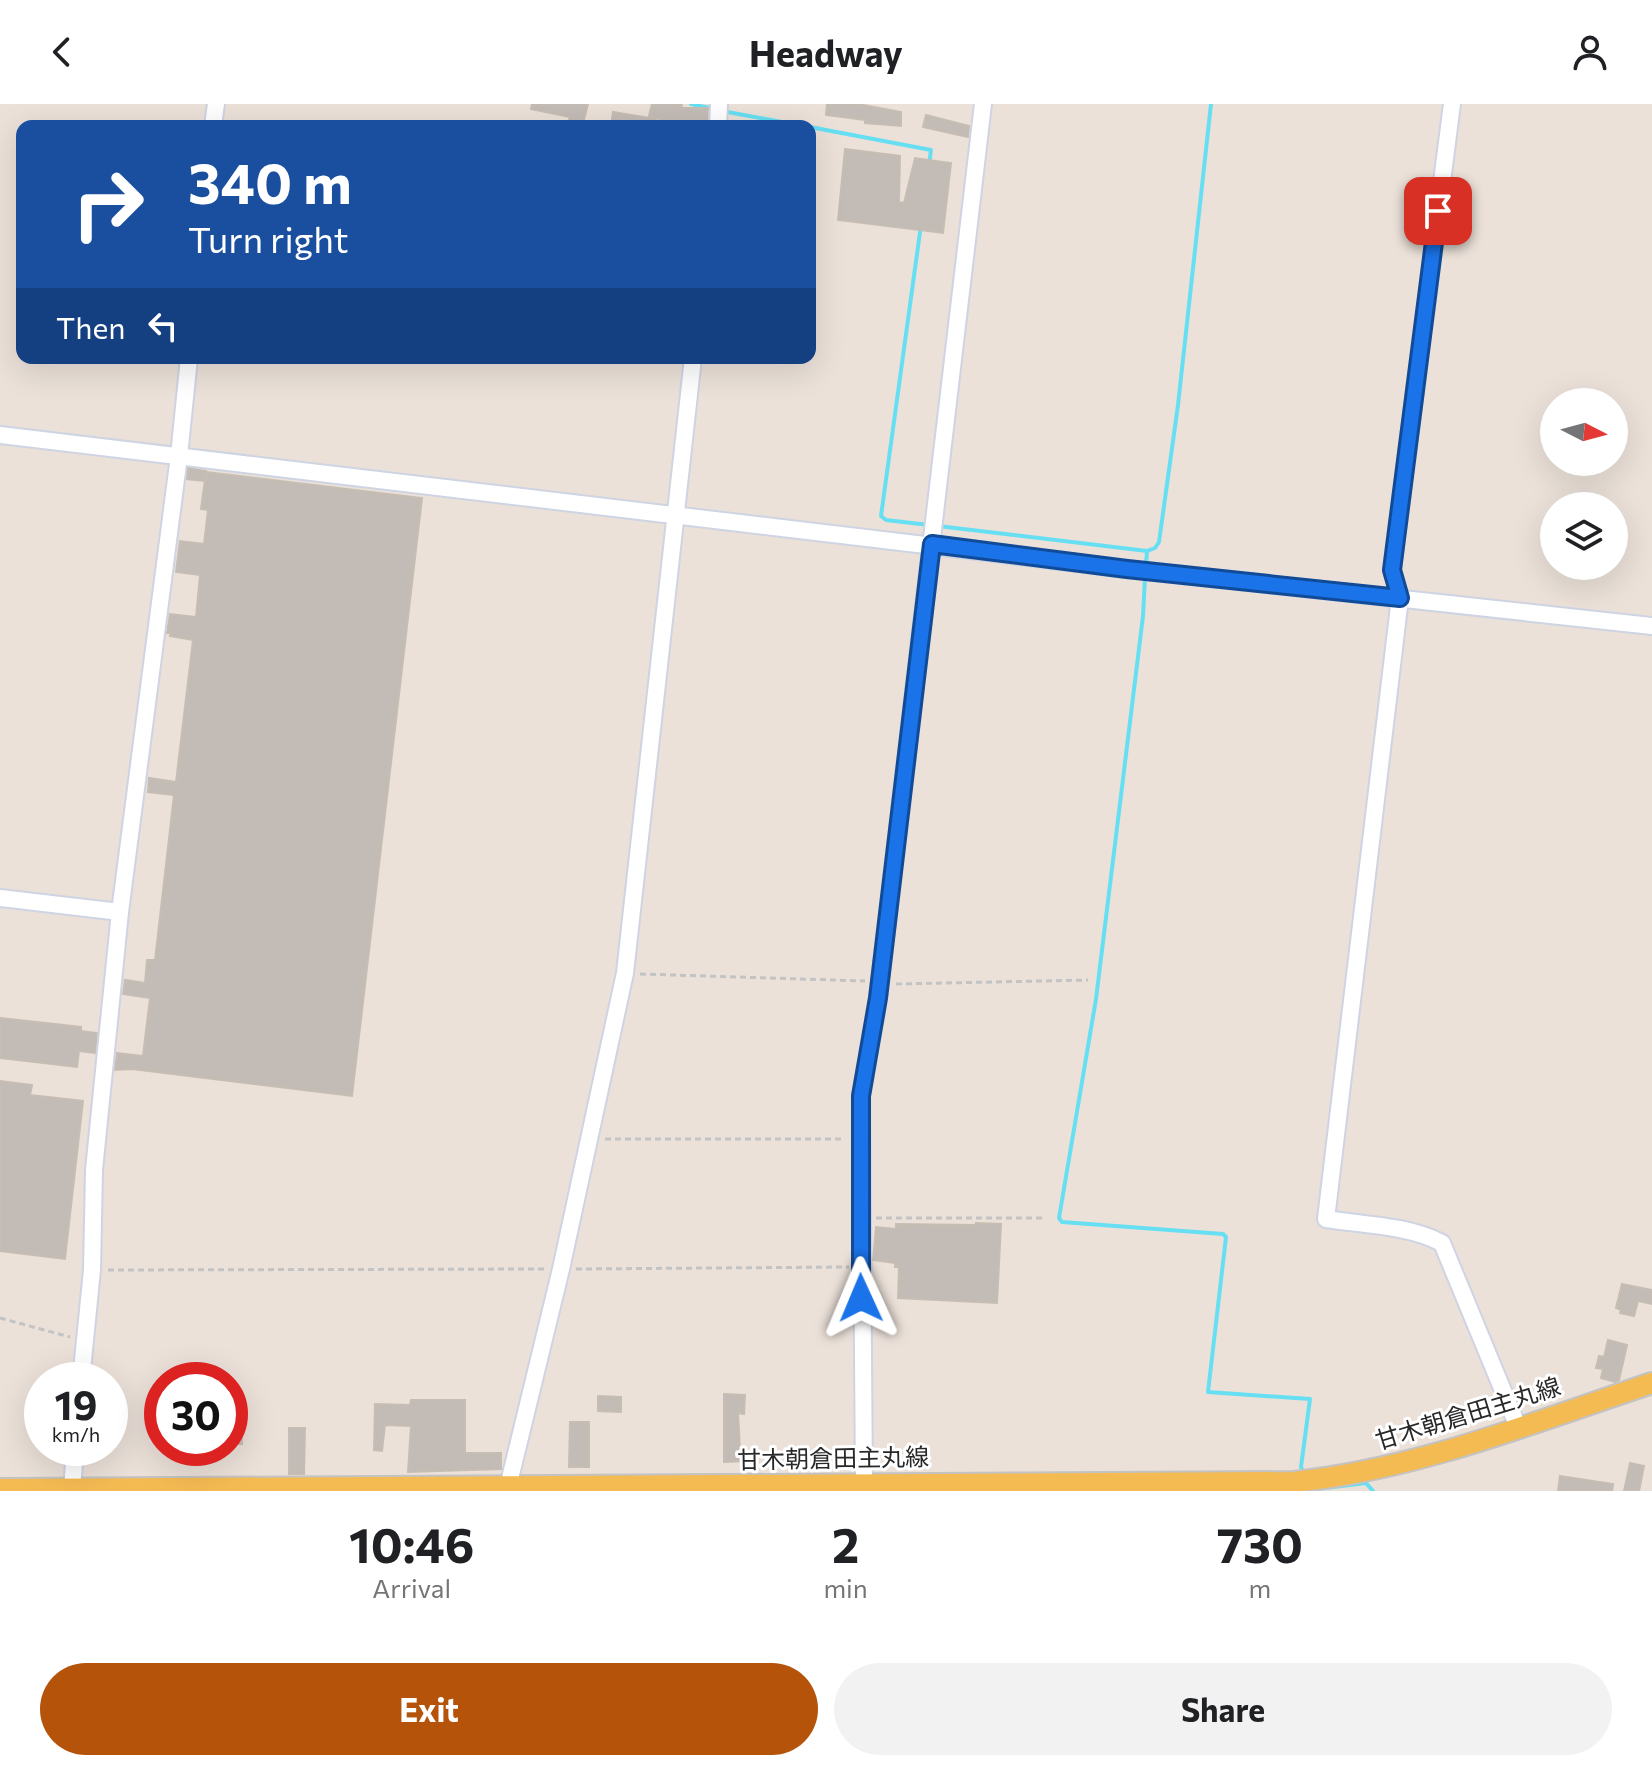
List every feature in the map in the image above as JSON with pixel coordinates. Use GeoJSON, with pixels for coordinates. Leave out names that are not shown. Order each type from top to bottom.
{"type":"FeatureCollection","features":[{"type":"Feature","properties":{"kind":"main road","name":"甘木朝倉田主丸線"},"geometry":{"type":"LineString","coordinates":[[0,1489],[1301,1484],[1383,1468],[1652,1383]]}},
{"type":"Feature","properties":{"kind":"street"},"geometry":{"type":"LineString","coordinates":[[864,1484],[861,1096],[880,982],[983,104]]}},
{"type":"Feature","properties":{"kind":"street"},"geometry":{"type":"LineString","coordinates":[[1452,104],[1392,570],[1400,598],[1326,1219],[1411,1231],[1442,1243],[1512,1429]]}},
{"type":"Feature","properties":{"kind":"street"},"geometry":{"type":"LineString","coordinates":[[83,1362],[92,1270],[94,1170],[120,912],[188,364]]}},
{"type":"Feature","properties":{"kind":"street"},"geometry":{"type":"LineString","coordinates":[[507,1488],[561,1269],[625,973],[692,364]]}},
{"type":"Feature","properties":{"kind":"street"},"geometry":{"type":"LineString","coordinates":[[0,435],[1127,569],[1652,626]]}},
{"type":"Feature","properties":{"kind":"street"},"geometry":{"type":"LineString","coordinates":[[0,898],[120,912]]}},
{"type":"Feature","properties":{"kind":"street"},"geometry":{"type":"LineString","coordinates":[[72,1489],[74,1466]]}},
{"type":"Feature","properties":{"kind":"path"},"geometry":{"type":"LineString","coordinates":[[625,973],[932,984],[1088,980]]}},
{"type":"Feature","properties":{"kind":"path"},"geometry":{"type":"LineString","coordinates":[[589,1139],[861,1139]]}},
{"type":"Feature","properties":{"kind":"path"},"geometry":{"type":"LineString","coordinates":[[861,1218],[1043,1218]]}},
{"type":"Feature","properties":{"kind":"path"},"geometry":{"type":"LineString","coordinates":[[92,1270],[861,1267]]}},
{"type":"Feature","properties":{"kind":"path"},"geometry":{"type":"LineString","coordinates":[[0,1318],[85,1341]]}},
{"type":"Feature","properties":{"kind":"building"},"geometry":{"type":"Polygon","coordinates":[[[532,104],[588,104],[584,120],[569,120],[570,117],[531,109],[532,104]]]}},
{"type":"Feature","properties":{"kind":"building"},"geometry":{"type":"Polygon","coordinates":[[[652,104],[708,108],[707,120],[663,120],[649,116],[652,104]]]}},
{"type":"Feature","properties":{"kind":"building"},"geometry":{"type":"Polygon","coordinates":[[[827,104],[858,104],[901,112],[901,126],[826,115],[827,104]]]}},
{"type":"Feature","properties":{"kind":"building"},"geometry":{"type":"Polygon","coordinates":[[[613,112],[656,119],[656,120],[612,120],[613,112]]]}},
{"type":"Feature","properties":{"kind":"building"},"geometry":{"type":"Polygon","coordinates":[[[926,115],[969,126],[968,137],[923,127],[926,115]]]}},
{"type":"Feature","properties":{"kind":"building"},"geometry":{"type":"Polygon","coordinates":[[[845,149],[900,156],[899,202],[904,203],[915,158],[951,163],[943,233],[838,220],[845,149]]]}},
{"type":"Feature","properties":{"kind":"building"},"geometry":{"type":"Polygon","coordinates":[[[188,468],[206,471],[204,481],[187,479],[188,468]]]}},
{"type":"Feature","properties":{"kind":"building"},"geometry":{"type":"Polygon","coordinates":[[[206,472],[422,498],[352,1096],[132,1069],[115,1070],[117,1053],[143,1056],[150,998],[123,994],[125,980],[145,983],[147,960],[155,960],[174,795],[148,792],[149,778],[176,782],[193,640],[167,633],[170,614],[196,617],[200,575],[176,572],[180,541],[204,544],[208,510],[201,509],[206,472]]]}},
{"type":"Feature","properties":{"kind":"building"},"geometry":{"type":"Polygon","coordinates":[[[0,1018],[81,1027],[81,1031],[97,1033],[95,1053],[79,1051],[77,1067],[0,1058],[0,1018]]]}},
{"type":"Feature","properties":{"kind":"building"},"geometry":{"type":"Polygon","coordinates":[[[0,1081],[32,1085],[30,1095],[83,1101],[65,1259],[0,1251],[0,1081]]]}},
{"type":"Feature","properties":{"kind":"building"},"geometry":{"type":"Polygon","coordinates":[[[896,1224],[1001,1224],[997,1303],[898,1298],[899,1267],[895,1267],[895,1263],[873,1260],[876,1227],[896,1229],[896,1224]]]}},
{"type":"Feature","properties":{"kind":"building"},"geometry":{"type":"Polygon","coordinates":[[[1622,1284],[1652,1290],[1652,1304],[1638,1301],[1634,1316],[1620,1313],[1621,1310],[1616,1308],[1622,1284]]]}},
{"type":"Feature","properties":{"kind":"building"},"geometry":{"type":"Polygon","coordinates":[[[1608,1340],[1627,1345],[1619,1380],[1615,1382],[1601,1378],[1603,1369],[1596,1368],[1599,1356],[1604,1357],[1608,1340]]]}},
{"type":"Feature","properties":{"kind":"building"},"geometry":{"type":"Polygon","coordinates":[[[724,1394],[745,1395],[744,1414],[738,1413],[740,1450],[746,1449],[747,1461],[724,1462],[724,1394]]]}},
{"type":"Feature","properties":{"kind":"building"},"geometry":{"type":"Polygon","coordinates":[[[598,1396],[621,1397],[621,1412],[598,1411],[598,1396]]]}},
{"type":"Feature","properties":{"kind":"building"},"geometry":{"type":"Polygon","coordinates":[[[411,1400],[465,1400],[465,1453],[501,1453],[501,1469],[408,1472],[411,1426],[385,1425],[382,1451],[374,1450],[375,1404],[410,1405],[411,1400]]]}},
{"type":"Feature","properties":{"kind":"building"},"geometry":{"type":"Polygon","coordinates":[[[570,1422],[589,1422],[589,1467],[569,1467],[570,1422]]]}},
{"type":"Feature","properties":{"kind":"building"},"geometry":{"type":"Polygon","coordinates":[[[289,1428],[305,1428],[304,1474],[289,1474],[289,1428]]]}},
{"type":"Feature","properties":{"kind":"building"},"geometry":{"type":"Polygon","coordinates":[[[1630,1463],[1644,1466],[1639,1491],[1624,1491],[1630,1463]]]}},
{"type":"Feature","properties":{"kind":"building"},"geometry":{"type":"Polygon","coordinates":[[[1560,1476],[1613,1484],[1612,1491],[1558,1491],[1560,1476]]]}},
{"type":"Feature","properties":{"kind":"waterway"},"geometry":{"type":"LineString","coordinates":[[691,104],[714,109]]}},
{"type":"Feature","properties":{"kind":"waterway"},"geometry":{"type":"LineString","coordinates":[[938,526],[1147,551],[1159,542],[1178,405],[1211,104]]}},
{"type":"Feature","properties":{"kind":"waterway"},"geometry":{"type":"LineString","coordinates":[[722,111],[771,120]]}},
{"type":"Feature","properties":{"kind":"waterway"},"geometry":{"type":"LineString","coordinates":[[816,128],[931,150],[929,165]]}},
{"type":"Feature","properties":{"kind":"waterway"},"geometry":{"type":"LineString","coordinates":[[921,225],[881,516],[886,520],[929,525]]}},
{"type":"Feature","properties":{"kind":"waterway"},"geometry":{"type":"LineString","coordinates":[[1146,565],[1147,551]]}},
{"type":"Feature","properties":{"kind":"waterway"},"geometry":{"type":"LineString","coordinates":[[1145,577],[1143,616],[1096,999],[1059,1218],[1062,1222],[1223,1234],[1226,1237],[1208,1392],[1310,1399],[1301,1467],[1304,1474]]}},
{"type":"Feature","properties":{"kind":"waterway"},"geometry":{"type":"LineString","coordinates":[[1308,1486],[1309,1490],[1366,1483],[1373,1491]]}},
{"type":"Feature","properties":{"kind":"route"},"geometry":{"type":"LineString","coordinates":[[861,1298],[861,1096],[878,998],[932,544],[1127,569],[1400,598],[1392,570],[1438,211]]}}]}
